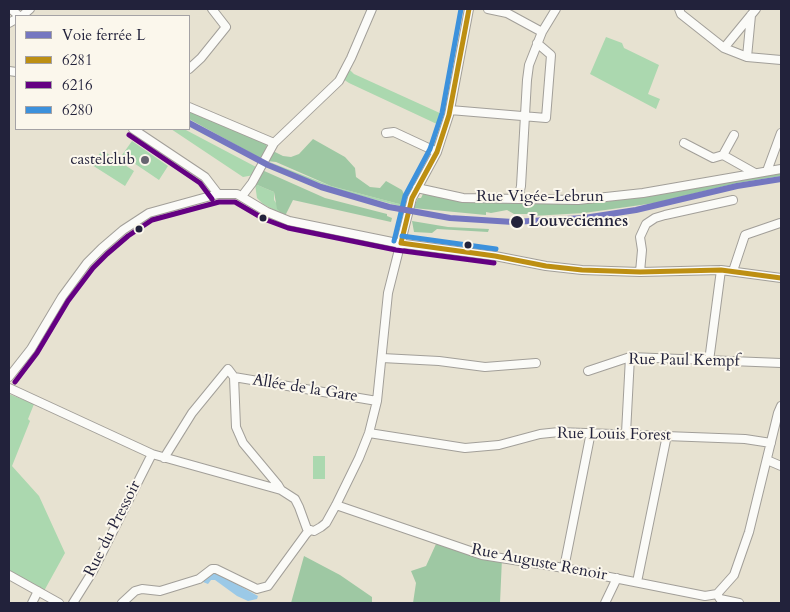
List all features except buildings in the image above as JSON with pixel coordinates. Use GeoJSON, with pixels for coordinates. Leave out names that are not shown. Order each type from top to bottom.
{"type":"FeatureCollection","features":[{"type":"Feature","properties":{"kind":"street"},"geometry":{"type":"LineString","coordinates":[[190,68],[201,58],[226,27],[212,9]]}},
{"type":"Feature","properties":{"kind":"street"},"geometry":{"type":"LineString","coordinates":[[242,196],[252,183],[274,143],[339,81],[372,9]]}},
{"type":"Feature","properties":{"kind":"street"},"geometry":{"type":"LineString","coordinates":[[9,388],[152,454],[281,490],[295,499],[305,526],[310,530],[318,530],[326,523],[336,505],[369,433],[377,401],[385,307],[412,198],[437,152],[450,110],[469,9]]}},
{"type":"Feature","properties":{"kind":"street"},"geometry":{"type":"LineString","coordinates":[[488,9],[507,13],[542,32]]}},
{"type":"Feature","properties":{"kind":"street"},"geometry":{"type":"LineString","coordinates":[[518,199],[521,186],[529,65],[542,32],[556,9]]}},
{"type":"Feature","properties":{"kind":"street"},"geometry":{"type":"LineString","coordinates":[[679,9],[681,14],[724,48],[747,57],[781,60]]}},
{"type":"Feature","properties":{"kind":"street"},"geometry":{"type":"LineString","coordinates":[[724,48],[753,12]]}},
{"type":"Feature","properties":{"kind":"street"},"geometry":{"type":"LineString","coordinates":[[747,57],[753,12]]}},
{"type":"Feature","properties":{"kind":"street"},"geometry":{"type":"LineString","coordinates":[[450,110],[546,118],[551,56],[538,43]]}},
{"type":"Feature","properties":{"kind":"street"},"geometry":{"type":"LineString","coordinates":[[190,107],[274,143]]}},
{"type":"Feature","properties":{"kind":"street"},"geometry":{"type":"LineString","coordinates":[[134,130],[205,177],[218,194]]}},
{"type":"Feature","properties":{"kind":"street"},"geometry":{"type":"LineString","coordinates":[[386,133],[394,132],[437,152]]}},
{"type":"Feature","properties":{"kind":"street"},"geometry":{"type":"LineString","coordinates":[[767,171],[781,133]]}},
{"type":"Feature","properties":{"kind":"street"},"geometry":{"type":"LineString","coordinates":[[684,143],[713,158],[723,155],[734,135]]}},
{"type":"Feature","properties":{"kind":"street"},"geometry":{"type":"LineString","coordinates":[[723,155],[755,173]]}},
{"type":"Feature","properties":{"kind":"street","name":"Rue Vigée-Lebrun"},"geometry":{"type":"LineString","coordinates":[[416,188],[463,198],[578,200],[643,194],[781,169]]}},
{"type":"Feature","properties":{"kind":"street"},"geometry":{"type":"LineString","coordinates":[[9,377],[31,349],[62,297],[87,263],[102,248],[136,221],[156,211],[218,194],[242,196],[283,220],[401,244],[485,255],[546,266],[582,270],[640,272],[721,270],[781,278]]}},
{"type":"Feature","properties":{"kind":"street"},"geometry":{"type":"LineString","coordinates":[[640,272],[642,250],[640,236],[646,224],[654,218],[664,215],[732,200]]}},
{"type":"Feature","properties":{"kind":"street"},"geometry":{"type":"LineString","coordinates":[[733,271],[745,235],[780,223]]}},
{"type":"Feature","properties":{"kind":"street"},"geometry":{"type":"LineString","coordinates":[[709,361],[721,270]]}},
{"type":"Feature","properties":{"kind":"street"},"geometry":{"type":"LineString","coordinates":[[626,433],[630,357]]}},
{"type":"Feature","properties":{"kind":"street","name":"Rue Paul Kempf"},"geometry":{"type":"LineString","coordinates":[[588,371],[630,357],[781,363]]}},
{"type":"Feature","properties":{"kind":"street"},"geometry":{"type":"LineString","coordinates":[[382,358],[439,361],[486,367],[536,363]]}},
{"type":"Feature","properties":{"kind":"street"},"geometry":{"type":"LineString","coordinates":[[164,458],[192,413],[228,369],[234,377],[236,427],[243,443],[281,490]]}},
{"type":"Feature","properties":{"kind":"street","name":"Allée de la Gare"},"geometry":{"type":"LineString","coordinates":[[234,377],[377,401]]}},
{"type":"Feature","properties":{"kind":"street"},"geometry":{"type":"LineString","coordinates":[[738,603],[720,599],[717,594],[734,575],[749,532],[781,406]]}},
{"type":"Feature","properties":{"kind":"street","name":"Rue Louis Forest"},"geometry":{"type":"LineString","coordinates":[[369,433],[465,448],[499,445],[540,434],[559,432],[745,438],[771,443]]}},
{"type":"Feature","properties":{"kind":"street"},"geometry":{"type":"LineString","coordinates":[[564,568],[591,432]]}},
{"type":"Feature","properties":{"kind":"street"},"geometry":{"type":"LineString","coordinates":[[637,582],[667,436]]}},
{"type":"Feature","properties":{"kind":"street","name":"Rue du Pressoir"},"geometry":{"type":"LineString","coordinates":[[73,603],[93,571],[152,454]]}},
{"type":"Feature","properties":{"kind":"street"},"geometry":{"type":"LineString","coordinates":[[767,460],[781,466]]}},
{"type":"Feature","properties":{"kind":"street","name":"Rue Auguste Renoir"},"geometry":{"type":"LineString","coordinates":[[336,505],[482,555],[564,568],[705,596],[717,594]]}},
{"type":"Feature","properties":{"kind":"street"},"geometry":{"type":"LineString","coordinates":[[122,603],[135,591],[142,589],[160,591],[199,579],[212,568],[257,589],[268,586],[310,530]]}},
{"type":"Feature","properties":{"kind":"street"},"geometry":{"type":"LineString","coordinates":[[9,575],[59,603]]}},
{"type":"Feature","properties":{"kind":"street"},"geometry":{"type":"LineString","coordinates":[[605,603],[617,578]]}},
{"type":"Feature","properties":{"kind":"street"},"geometry":{"type":"LineString","coordinates":[[32,603],[38,591]]}},
{"type":"Feature","properties":{"kind":"green space"},"geometry":{"type":"Polygon","coordinates":[[[606,37],[622,43],[624,48],[659,65],[648,94],[660,99],[656,109],[590,74],[606,37]]]}},
{"type":"Feature","properties":{"kind":"green space"},"geometry":{"type":"Polygon","coordinates":[[[349,69],[354,74],[442,114],[439,125],[349,83],[343,79],[349,69]]]}},
{"type":"Feature","properties":{"kind":"green space"},"geometry":{"type":"Polygon","coordinates":[[[190,109],[266,143],[267,147],[263,158],[190,120],[190,109]]]}},
{"type":"Feature","properties":{"kind":"green space"},"geometry":{"type":"Polygon","coordinates":[[[172,130],[186,130],[258,168],[254,175],[243,177],[172,130]]]}},
{"type":"Feature","properties":{"kind":"green space"},"geometry":{"type":"Polygon","coordinates":[[[313,139],[345,157],[355,168],[356,177],[370,187],[380,188],[386,181],[402,190],[407,208],[403,205],[331,186],[276,162],[267,161],[273,151],[283,156],[291,157],[299,154],[313,139]]]}},
{"type":"Feature","properties":{"kind":"green space","name":"castelclub"},"geometry":{"type":"Polygon","coordinates":[[[132,141],[168,166],[159,180],[122,155],[132,141]]]}},
{"type":"Feature","properties":{"kind":"green space","name":"castelclub"},"geometry":{"type":"Polygon","coordinates":[[[102,150],[134,171],[125,186],[92,165],[102,150]]]}},
{"type":"Feature","properties":{"kind":"green space"},"geometry":{"type":"Polygon","coordinates":[[[267,161],[331,186],[403,205],[407,208],[339,190],[286,171],[267,161]]]}},
{"type":"Feature","properties":{"kind":"green space"},"geometry":{"type":"Polygon","coordinates":[[[262,170],[325,198],[387,214],[387,216],[392,218],[391,222],[293,200],[285,216],[277,209],[274,192],[255,184],[262,170]]]}},
{"type":"Feature","properties":{"kind":"green space"},"geometry":{"type":"Polygon","coordinates":[[[781,171],[781,176],[737,183],[655,203],[584,213],[532,216],[531,214],[514,214],[507,210],[486,212],[486,215],[413,208],[418,198],[421,198],[423,194],[461,200],[491,202],[541,204],[595,203],[649,196],[781,171]]]}},
{"type":"Feature","properties":{"kind":"green space"},"geometry":{"type":"Polygon","coordinates":[[[255,184],[274,192],[274,200],[285,216],[263,204],[257,198],[255,184]]]}},
{"type":"Feature","properties":{"kind":"green space"},"geometry":{"type":"Polygon","coordinates":[[[412,221],[448,227],[489,229],[488,232],[437,229],[432,233],[414,232],[412,221]]]}},
{"type":"Feature","properties":{"kind":"green space"},"geometry":{"type":"Polygon","coordinates":[[[9,394],[34,404],[28,419],[30,421],[12,466],[39,496],[65,553],[44,591],[9,570],[9,394]]]}},
{"type":"Feature","properties":{"kind":"green space"},"geometry":{"type":"Polygon","coordinates":[[[313,456],[325,456],[325,479],[313,479],[313,456]]]}},
{"type":"Feature","properties":{"kind":"green space"},"geometry":{"type":"Polygon","coordinates":[[[436,544],[502,558],[500,603],[413,603],[416,583],[411,571],[426,566],[436,544]]]}},
{"type":"Feature","properties":{"kind":"green space"},"geometry":{"type":"Polygon","coordinates":[[[304,556],[340,575],[372,597],[372,603],[291,603],[304,556]]]}},
{"type":"Feature","properties":{"kind":"water"},"geometry":{"type":"Polygon","coordinates":[[[215,572],[258,596],[257,599],[248,601],[237,596],[215,580],[211,580],[208,584],[203,582],[204,577],[215,572]]]}},
{"type":"Feature","properties":{"kind":"rail line","name":"L"},"geometry":{"type":"LineString","coordinates":[[190,124],[268,165],[321,187],[389,207],[450,218],[513,222],[584,218],[636,210],[737,186],[781,179]]}},
{"type":"Feature","properties":{"kind":"transit line","name":"6280"},"geometry":{"type":"LineString","coordinates":[[394,241],[405,196],[430,149],[442,113],[461,9]]}},
{"type":"Feature","properties":{"kind":"transit line","name":"6281"},"geometry":{"type":"LineString","coordinates":[[401,243],[412,198],[437,152],[449,115],[469,9]]}},
{"type":"Feature","properties":{"kind":"transit line","name":"6216"},"geometry":{"type":"LineString","coordinates":[[129,135],[200,183],[212,199]]}},
{"type":"Feature","properties":{"kind":"transit line","name":"6216"},"geometry":{"type":"LineString","coordinates":[[15,382],[37,353],[68,301],[93,268],[107,254],[128,236],[152,220],[219,202],[235,202],[264,219],[288,228],[396,250],[494,263]]}},
{"type":"Feature","properties":{"kind":"transit line","name":"6280"},"geometry":{"type":"LineString","coordinates":[[402,236],[496,249]]}},
{"type":"Feature","properties":{"kind":"transit line","name":"6281"},"geometry":{"type":"LineString","coordinates":[[401,243],[582,270],[640,272],[721,270],[781,278]]}},
{"type":"Feature","properties":{"kind":"place","name":"castelclub"},"geometry":{"type":"Point","coordinates":[145,160]}},
{"type":"Feature","properties":{"kind":"place","name":"Louveciennes"},"geometry":{"type":"Point","coordinates":[517,222]}}]}
